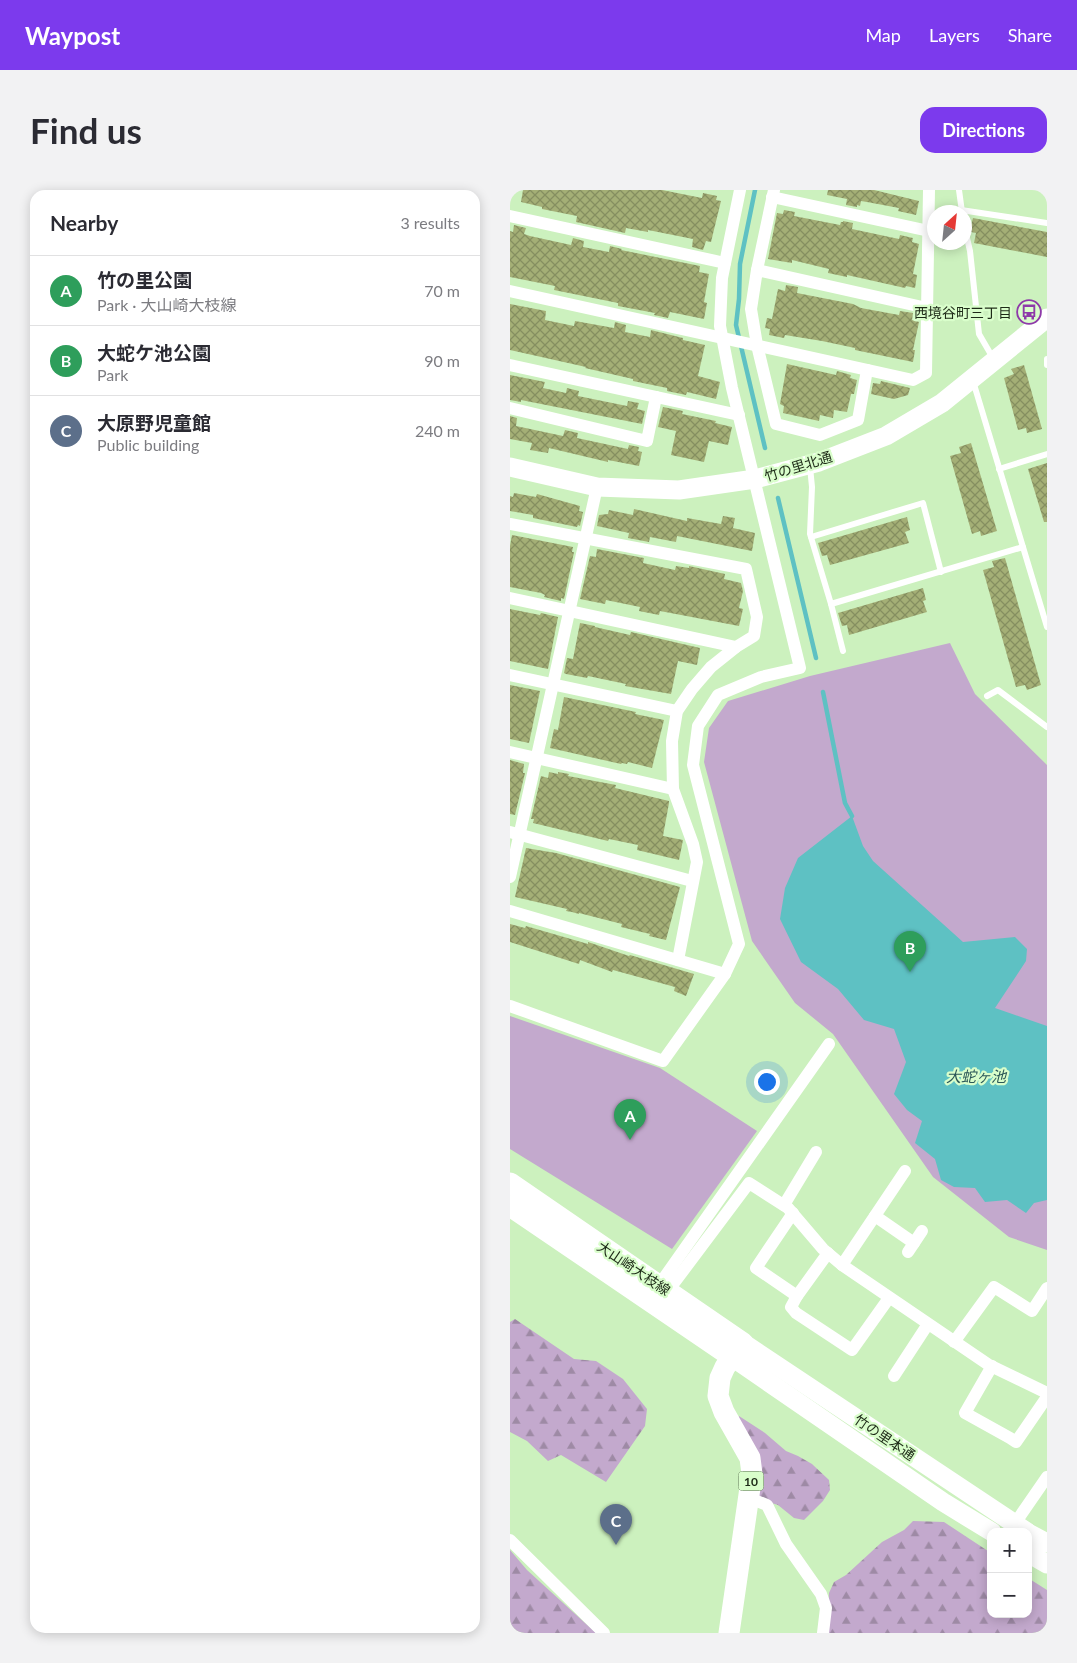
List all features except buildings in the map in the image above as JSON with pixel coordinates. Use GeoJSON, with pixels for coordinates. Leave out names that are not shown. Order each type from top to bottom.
{"type":"FeatureCollection","features":[{"type":"Feature","properties":{"kind":"main road","name":"大山崎大枝線"},"geometry":{"type":"LineString","coordinates":[[510,1183],[664,1288],[738,1350]]}},
{"type":"Feature","properties":{"kind":"main road","name":"大山崎大枝線"},"geometry":{"type":"LineString","coordinates":[[510,1206],[738,1350]]}},
{"type":"Feature","properties":{"kind":"main road","name":"10"},"geometry":{"type":"LineString","coordinates":[[728,1633],[750,1498],[752,1474],[750,1458],[724,1412],[718,1396],[720,1378],[725,1367],[738,1350]]}},
{"type":"Feature","properties":{"kind":"street"},"geometry":{"type":"LineString","coordinates":[[510,1006],[663,1061],[725,974],[739,944],[693,765],[698,726],[718,694],[761,677],[800,668],[739,415],[720,326],[722,278],[740,190]]}},
{"type":"Feature","properties":{"kind":"street"},"geometry":{"type":"LineString","coordinates":[[929,190],[929,205]]}},
{"type":"Feature","properties":{"kind":"street"},"geometry":{"type":"LineString","coordinates":[[867,370],[858,420],[820,435],[776,424],[757,345],[751,309],[773,194],[927,231]]}},
{"type":"Feature","properties":{"kind":"street"},"geometry":{"type":"LineString","coordinates":[[510,216],[725,263]]}},
{"type":"Feature","properties":{"kind":"street"},"geometry":{"type":"LineString","coordinates":[[510,291],[913,380],[926,373],[928,250]]}},
{"type":"Feature","properties":{"kind":"street"},"geometry":{"type":"LineString","coordinates":[[757,270],[927,308]]}},
{"type":"Feature","properties":{"kind":"street","name":"竹の里北通"},"geometry":{"type":"LineString","coordinates":[[510,467],[597,487],[679,490],[755,479],[810,464],[886,436],[942,403],[1047,318]]}},
{"type":"Feature","properties":{"kind":"street"},"geometry":{"type":"LineString","coordinates":[[510,365],[739,415]]}},
{"type":"Feature","properties":{"kind":"street"},"geometry":{"type":"LineString","coordinates":[[510,408],[647,441],[656,397]]}},
{"type":"Feature","properties":{"kind":"street"},"geometry":{"type":"LineString","coordinates":[[510,877],[515,834],[536,758],[597,487]]}},
{"type":"Feature","properties":{"kind":"street"},"geometry":{"type":"LineString","coordinates":[[510,524],[746,569],[757,618],[754,636],[711,666],[692,689],[678,711],[672,741],[673,789],[694,844],[697,862],[678,960]]}},
{"type":"Feature","properties":{"kind":"street"},"geometry":{"type":"LineString","coordinates":[[510,598],[736,647]]}},
{"type":"Feature","properties":{"kind":"street"},"geometry":{"type":"LineString","coordinates":[[510,675],[678,711]]}},
{"type":"Feature","properties":{"kind":"street"},"geometry":{"type":"LineString","coordinates":[[510,752],[673,789]]}},
{"type":"Feature","properties":{"kind":"street"},"geometry":{"type":"LineString","coordinates":[[515,834],[692,881]]}},
{"type":"Feature","properties":{"kind":"street"},"geometry":{"type":"LineString","coordinates":[[510,911],[725,974]]}},
{"type":"Feature","properties":{"kind":"street"},"geometry":{"type":"LineString","coordinates":[[664,1288],[829,1044]]}},
{"type":"Feature","properties":{"kind":"street"},"geometry":{"type":"LineString","coordinates":[[797,1296],[756,1268],[816,1152]]}},
{"type":"Feature","properties":{"kind":"street"},"geometry":{"type":"LineString","coordinates":[[842,1265],[905,1171]]}},
{"type":"Feature","properties":{"kind":"street"},"geometry":{"type":"LineString","coordinates":[[664,1288],[748,1183],[788,1209],[828,1254],[842,1265],[992,1366],[1047,1393]]}},
{"type":"Feature","properties":{"kind":"street"},"geometry":{"type":"LineString","coordinates":[[875,1216],[911,1247],[922,1231]]}},
{"type":"Feature","properties":{"kind":"street"},"geometry":{"type":"LineString","coordinates":[[828,1254],[791,1307],[796,1313],[852,1350],[889,1298]]}},
{"type":"Feature","properties":{"kind":"street"},"geometry":{"type":"LineString","coordinates":[[954,1342],[994,1287],[1032,1311],[1047,1288]]}},
{"type":"Feature","properties":{"kind":"street"},"geometry":{"type":"LineString","coordinates":[[894,1376],[928,1324]]}},
{"type":"Feature","properties":{"kind":"street","name":"竹の里本通"},"geometry":{"type":"LineString","coordinates":[[738,1350],[1017,1528]]}},
{"type":"Feature","properties":{"kind":"street","name":"竹の里本通"},"geometry":{"type":"LineString","coordinates":[[738,1350],[944,1502],[987,1529]]}},
{"type":"Feature","properties":{"kind":"street"},"geometry":{"type":"LineString","coordinates":[[992,1366],[965,1413],[1016,1442],[1047,1397]]}},
{"type":"Feature","properties":{"kind":"street"},"geometry":{"type":"LineString","coordinates":[[1021,1528],[1047,1477]]}},
{"type":"Feature","properties":{"kind":"street"},"geometry":{"type":"LineString","coordinates":[[750,1498],[766,1505],[786,1544],[821,1594],[826,1608],[823,1633]]}},
{"type":"Feature","properties":{"kind":"street","name":"竹の里本通"},"geometry":{"type":"LineString","coordinates":[[1032,1536],[1047,1544]]}},
{"type":"Feature","properties":{"kind":"street"},"geometry":{"type":"LineString","coordinates":[[510,1540],[604,1633]]}},
{"type":"Feature","properties":{"kind":"street"},"geometry":{"type":"LineString","coordinates":[[1032,1555],[1047,1564]]}},
{"type":"Feature","properties":{"kind":"lane"},"geometry":{"type":"LineString","coordinates":[[959,190],[960,205]]}},
{"type":"Feature","properties":{"kind":"lane"},"geometry":{"type":"LineString","coordinates":[[972,213],[1047,224]]}},
{"type":"Feature","properties":{"kind":"lane"},"geometry":{"type":"LineString","coordinates":[[970,250],[979,334],[995,361]]}},
{"type":"Feature","properties":{"kind":"lane"},"geometry":{"type":"LineString","coordinates":[[1047,360],[1047,365]]}},
{"type":"Feature","properties":{"kind":"lane"},"geometry":{"type":"LineString","coordinates":[[973,379],[1047,626]]}},
{"type":"Feature","properties":{"kind":"lane"},"geometry":{"type":"LineString","coordinates":[[999,468],[1047,454]]}},
{"type":"Feature","properties":{"kind":"lane"},"geometry":{"type":"LineString","coordinates":[[810,464],[812,487],[811,537],[843,651]]}},
{"type":"Feature","properties":{"kind":"lane"},"geometry":{"type":"LineString","coordinates":[[811,537],[924,503],[941,572]]}},
{"type":"Feature","properties":{"kind":"lane"},"geometry":{"type":"LineString","coordinates":[[831,604],[1023,547]]}},
{"type":"Feature","properties":{"kind":"lane"},"geometry":{"type":"LineString","coordinates":[[988,696],[998,690],[1047,727]]}},
{"type":"Feature","properties":{"kind":"green space"},"geometry":{"type":"Polygon","coordinates":[[[950,643],[975,694],[1047,765],[1047,1250],[1009,1237],[933,1177],[833,1034],[795,1003],[752,941],[704,762],[709,728],[728,701],[810,676],[950,643]]]}},
{"type":"Feature","properties":{"kind":"green space"},"geometry":{"type":"Polygon","coordinates":[[[510,1016],[660,1068],[757,1131],[672,1249],[510,1149],[510,1016]]]}},
{"type":"Feature","properties":{"kind":"green space"},"geometry":{"type":"Polygon","coordinates":[[[515,1319],[574,1359],[596,1361],[623,1379],[647,1409],[645,1426],[606,1482],[561,1455],[548,1461],[527,1441],[510,1432],[510,1322],[515,1319]]]}},
{"type":"Feature","properties":{"kind":"green space"},"geometry":{"type":"Polygon","coordinates":[[[739,1416],[765,1433],[786,1451],[812,1464],[829,1480],[830,1490],[823,1501],[804,1520],[794,1518],[778,1505],[756,1498],[737,1427],[739,1416]]]}},
{"type":"Feature","properties":{"kind":"green space"},"geometry":{"type":"Polygon","coordinates":[[[913,1521],[944,1522],[987,1550],[987,1618],[1032,1618],[1032,1581],[1047,1590],[1047,1633],[827,1633],[829,1593],[834,1582],[846,1575],[882,1542],[904,1530],[913,1521]]]}},
{"type":"Feature","properties":{"kind":"green space"},"geometry":{"type":"Polygon","coordinates":[[[510,1550],[527,1570],[596,1633],[510,1633],[510,1550]]]}},
{"type":"Feature","properties":{"kind":"water","name":"大蛇ヶ池"},"geometry":{"type":"Polygon","coordinates":[[[852,816],[863,846],[873,861],[963,942],[1015,937],[1027,949],[1026,961],[995,1008],[1047,1026],[1047,1200],[1034,1203],[1026,1213],[1007,1200],[985,1202],[975,1188],[954,1187],[941,1180],[935,1159],[915,1143],[922,1121],[907,1110],[894,1094],[906,1062],[894,1029],[864,1020],[838,989],[801,962],[780,919],[785,888],[798,858],[852,816]]]}},
{"type":"Feature","properties":{"kind":"waterway"},"geometry":{"type":"LineString","coordinates":[[755,190],[740,264],[736,325],[765,448]]}},
{"type":"Feature","properties":{"kind":"waterway"},"geometry":{"type":"LineString","coordinates":[[778,498],[816,658]]}},
{"type":"Feature","properties":{"kind":"waterway"},"geometry":{"type":"LineString","coordinates":[[823,692],[845,803],[852,816]]}},
{"type":"Feature","properties":{"kind":"place","name":"西境谷町三丁目"},"geometry":{"type":"Point","coordinates":[1029,312]}},
{"type":"Feature","properties":{"kind":"place","name":"大蛇ケ池公園"},"geometry":{"type":"Point","coordinates":[910,972]}},
{"type":"Feature","properties":{"kind":"place","name":"竹の里公園"},"geometry":{"type":"Point","coordinates":[630,1140]}},
{"type":"Feature","properties":{"kind":"place","name":"大原野児童館"},"geometry":{"type":"Point","coordinates":[616,1545]}}]}
